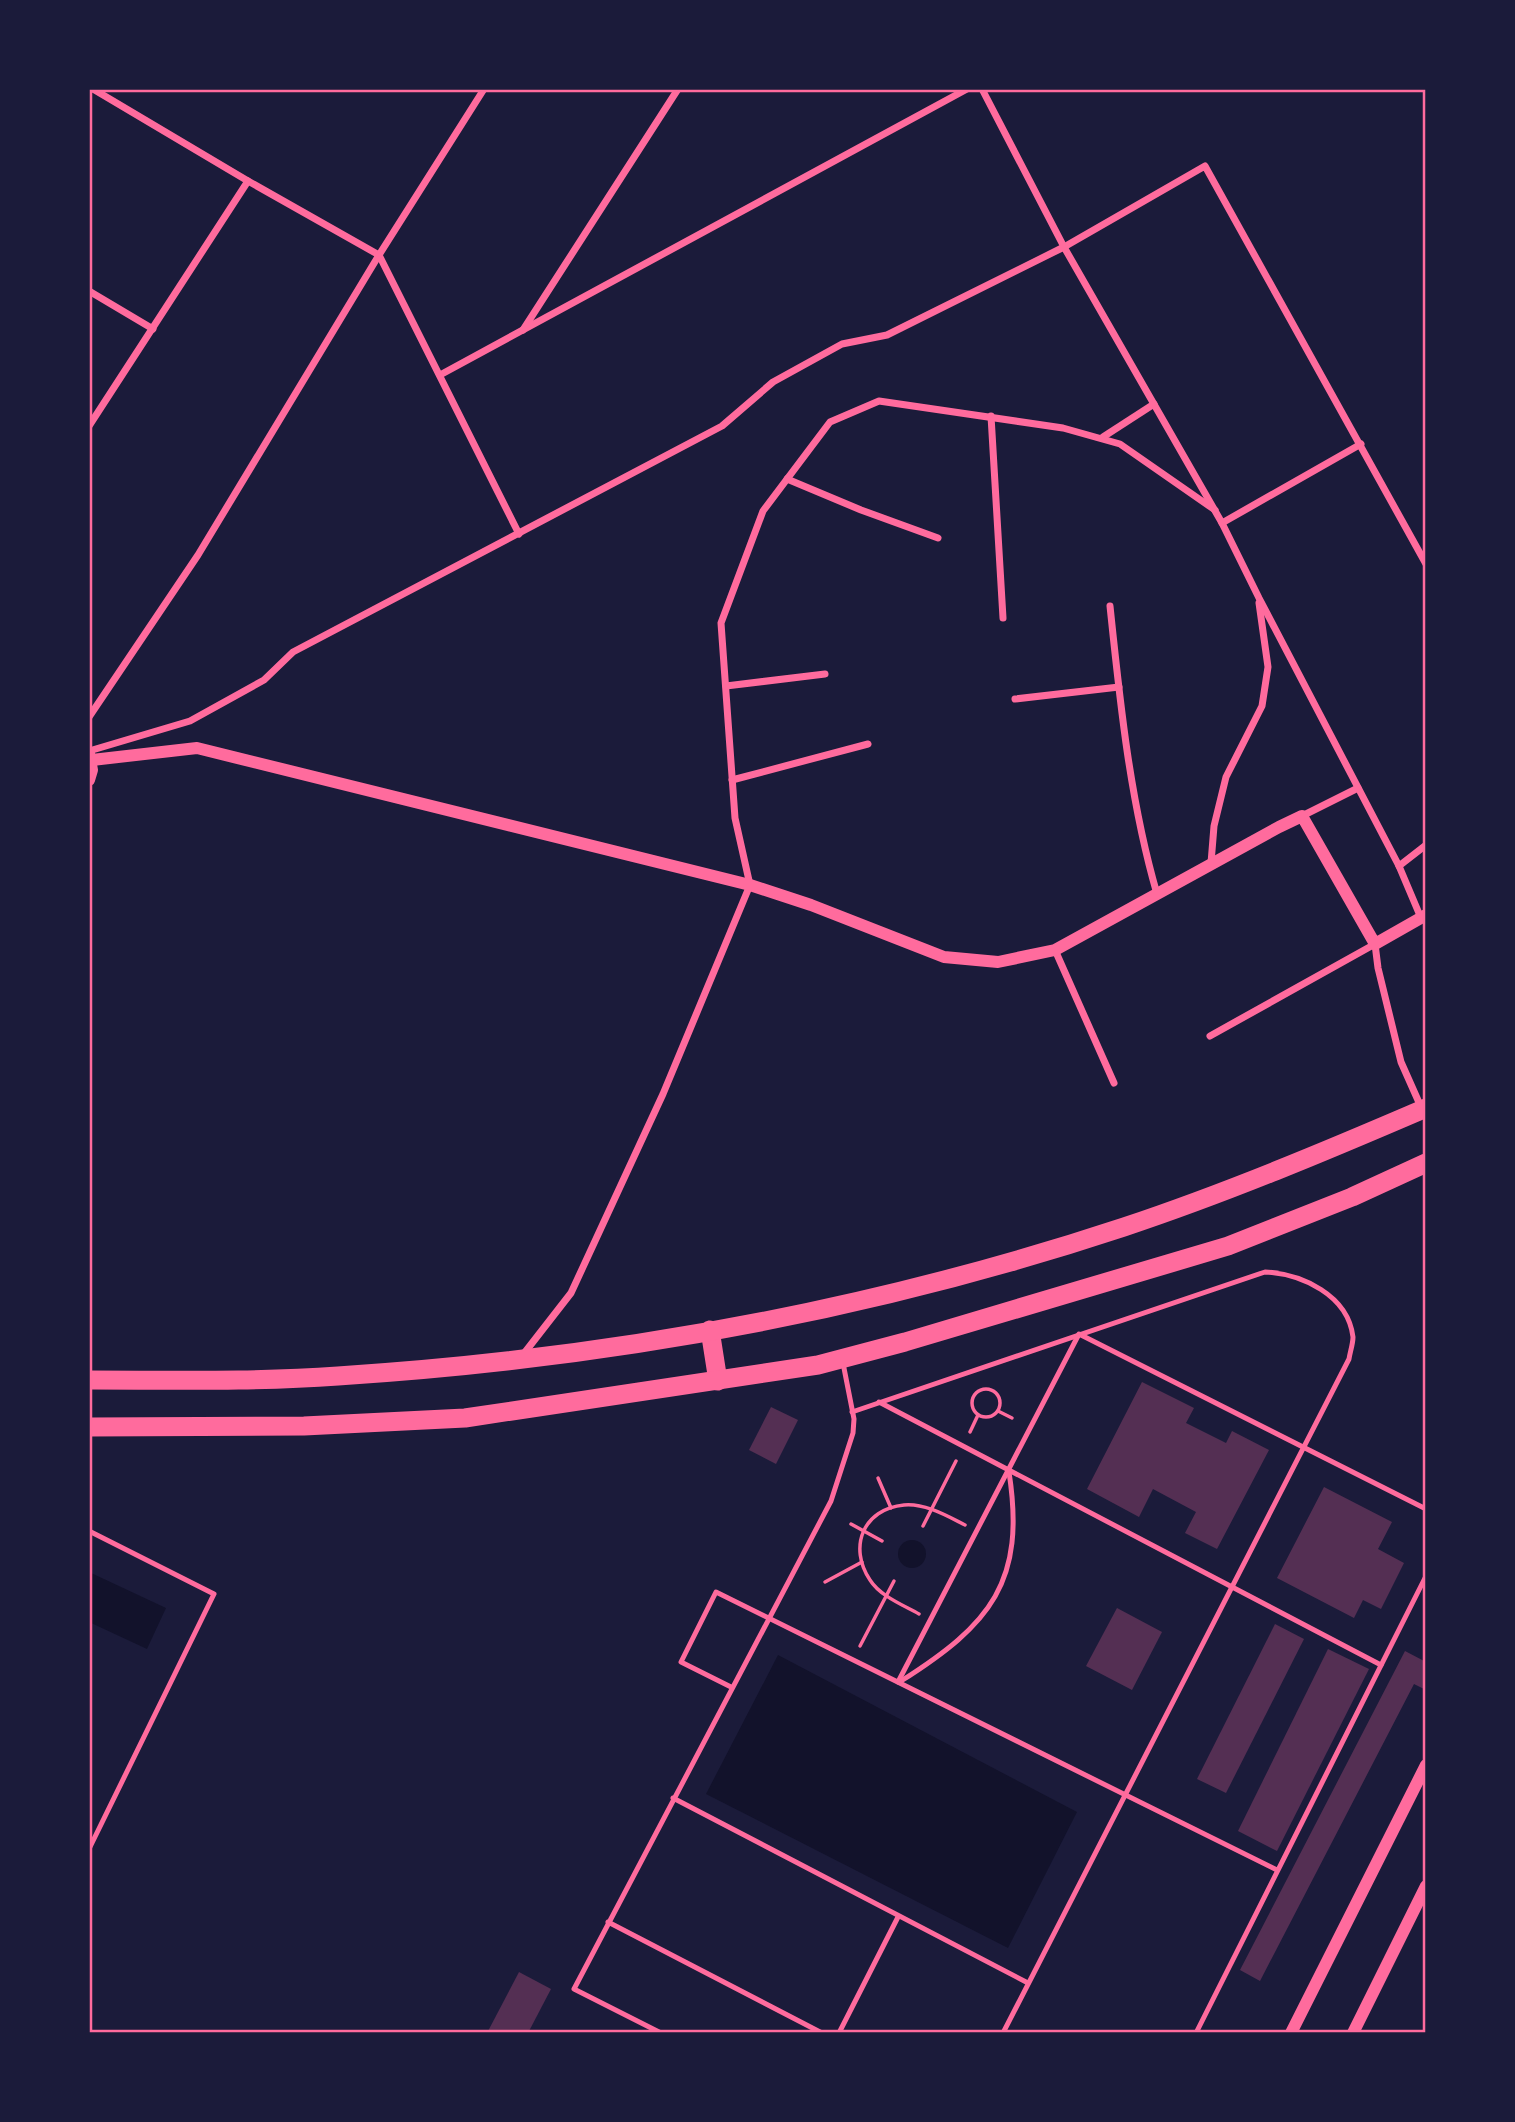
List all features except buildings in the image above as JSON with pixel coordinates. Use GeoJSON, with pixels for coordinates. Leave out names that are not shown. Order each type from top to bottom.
{"type":"FeatureCollection","features":[{"type":"Feature","properties":{"kind":"highway"},"geometry":{"type":"LineString","coordinates":[[89,1380],[335,1376],[618,1346],[825,1309],[914,1288],[1198,1202],[1424,1109]]}},
{"type":"Feature","properties":{"kind":"highway"},"geometry":{"type":"LineString","coordinates":[[89,1427],[304,1426],[422,1421],[532,1409],[843,1360],[1228,1245],[1426,1163]]}},
{"type":"Feature","properties":{"kind":"highway"},"geometry":{"type":"LineString","coordinates":[[1403,1174],[1426,1171]]}},
{"type":"Feature","properties":{"kind":"highway"},"geometry":{"type":"LineString","coordinates":[[710,1330],[718,1381]]}},
{"type":"Feature","properties":{"kind":"street"},"geometry":{"type":"LineString","coordinates":[[93,89],[379,255],[519,534]]}},
{"type":"Feature","properties":{"kind":"street"},"geometry":{"type":"LineString","coordinates":[[89,718],[198,555],[379,255],[484,89]]}},
{"type":"Feature","properties":{"kind":"street"},"geometry":{"type":"LineString","coordinates":[[522,331],[678,89]]}},
{"type":"Feature","properties":{"kind":"street"},"geometry":{"type":"LineString","coordinates":[[440,375],[967,89]]}},
{"type":"Feature","properties":{"kind":"street"},"geometry":{"type":"LineString","coordinates":[[982,89],[1064,247],[1222,523],[1423,916],[1210,1035]]}},
{"type":"Feature","properties":{"kind":"street"},"geometry":{"type":"LineString","coordinates":[[90,755],[190,721],[264,680],[293,652],[722,426],[774,382],[842,344],[887,335],[1064,247],[1205,166],[1426,564]]}},
{"type":"Feature","properties":{"kind":"street"},"geometry":{"type":"LineString","coordinates":[[89,426],[248,181]]}},
{"type":"Feature","properties":{"kind":"street"},"geometry":{"type":"LineString","coordinates":[[89,291],[153,329]]}},
{"type":"Feature","properties":{"kind":"street"},"geometry":{"type":"LineString","coordinates":[[520,1358],[571,1293],[663,1094],[750,885],[735,818],[722,623],[763,511],[830,422],[880,401],[991,416],[1104,437],[1120,444],[1215,510]]}},
{"type":"Feature","properties":{"kind":"street"},"geometry":{"type":"LineString","coordinates":[[1104,437],[1154,404]]}},
{"type":"Feature","properties":{"kind":"street"},"geometry":{"type":"LineString","coordinates":[[991,416],[1003,618]]}},
{"type":"Feature","properties":{"kind":"street"},"geometry":{"type":"LineString","coordinates":[[1222,523],[1361,444]]}},
{"type":"Feature","properties":{"kind":"street"},"geometry":{"type":"LineString","coordinates":[[787,479],[938,538]]}},
{"type":"Feature","properties":{"kind":"street"},"geometry":{"type":"LineString","coordinates":[[1211,864],[1214,826],[1226,777],[1262,706],[1268,667],[1259,598]]}},
{"type":"Feature","properties":{"kind":"street"},"geometry":{"type":"LineString","coordinates":[[1110,606],[1143,847],[1157,894]]}},
{"type":"Feature","properties":{"kind":"street"},"geometry":{"type":"LineString","coordinates":[[726,686],[825,674]]}},
{"type":"Feature","properties":{"kind":"street"},"geometry":{"type":"LineString","coordinates":[[1015,699],[1119,687]]}},
{"type":"Feature","properties":{"kind":"street"},"geometry":{"type":"LineString","coordinates":[[732,780],[868,744]]}},
{"type":"Feature","properties":{"kind":"street"},"geometry":{"type":"LineString","coordinates":[[90,755],[197,748],[750,885],[811,905],[944,957],[998,962],[1055,950],[1211,864],[1359,788]]}},
{"type":"Feature","properties":{"kind":"street"},"geometry":{"type":"LineString","coordinates":[[89,780],[92,770],[90,755]]}},
{"type":"Feature","properties":{"kind":"street"},"geometry":{"type":"LineString","coordinates":[[1302,816],[1375,944],[1378,968],[1401,1062],[1424,1109]]}},
{"type":"Feature","properties":{"kind":"street"},"geometry":{"type":"LineString","coordinates":[[1399,866],[1426,845]]}},
{"type":"Feature","properties":{"kind":"street"},"geometry":{"type":"LineString","coordinates":[[1055,950],[1114,1083]]}},
{"type":"Feature","properties":{"kind":"street"},"geometry":{"type":"LineString","coordinates":[[1290,2033],[1426,1765]]}},
{"type":"Feature","properties":{"kind":"street"},"geometry":{"type":"LineString","coordinates":[[1353,2033],[1426,1886]]}},
{"type":"Feature","properties":{"kind":"lane"},"geometry":{"type":"LineString","coordinates":[[852,1412],[1265,1272],[1283,1273],[1320,1288],[1340,1305],[1349,1322],[1353,1339],[1349,1359],[1003,2033]]}},
{"type":"Feature","properties":{"kind":"lane"},"geometry":{"type":"LineString","coordinates":[[1079,1334],[1426,1509]]}},
{"type":"Feature","properties":{"kind":"lane"},"geometry":{"type":"LineString","coordinates":[[898,1682],[1079,1334]]}},
{"type":"Feature","properties":{"kind":"lane"},"geometry":{"type":"LineString","coordinates":[[661,2033],[573,1989],[831,1501],[853,1433],[843,1360]]}},
{"type":"Feature","properties":{"kind":"lane"},"geometry":{"type":"LineString","coordinates":[[879,1402],[1381,1665]]}},
{"type":"Feature","properties":{"kind":"lane"},"geometry":{"type":"LineString","coordinates":[[898,1682],[967,1633],[986,1614],[998,1593],[1011,1551],[1014,1526],[1014,1504],[1008,1470]]}},
{"type":"Feature","properties":{"kind":"lane"},"geometry":{"type":"LineString","coordinates":[[89,1531],[214,1594],[89,1849]]}},
{"type":"Feature","properties":{"kind":"lane"},"geometry":{"type":"LineString","coordinates":[[1196,2033],[1426,1576]]}},
{"type":"Feature","properties":{"kind":"lane"},"geometry":{"type":"LineString","coordinates":[[731,1687],[681,1662],[716,1592],[1277,1870]]}},
{"type":"Feature","properties":{"kind":"lane"},"geometry":{"type":"LineString","coordinates":[[673,1798],[1028,1983]]}},
{"type":"Feature","properties":{"kind":"lane"},"geometry":{"type":"LineString","coordinates":[[839,2033],[898,1917]]}},
{"type":"Feature","properties":{"kind":"lane"},"geometry":{"type":"LineString","coordinates":[[608,1922],[822,2033]]}},
{"type":"Feature","properties":{"kind":"path"},"geometry":{"type":"LineString","coordinates":[[979,1384],[981,1391]]}},
{"type":"Feature","properties":{"kind":"path"},"geometry":{"type":"LineString","coordinates":[[978,1415],[989,1417],[998,1411],[1000,1405],[998,1396],[990,1391],[981,1391]]}},
{"type":"Feature","properties":{"kind":"path"},"geometry":{"type":"LineString","coordinates":[[978,1415],[973,1401],[981,1391]]}},
{"type":"Feature","properties":{"kind":"path"},"geometry":{"type":"LineString","coordinates":[[998,1411],[1012,1418]]}},
{"type":"Feature","properties":{"kind":"path"},"geometry":{"type":"LineString","coordinates":[[970,1432],[978,1415]]}},
{"type":"Feature","properties":{"kind":"path"},"geometry":{"type":"LineString","coordinates":[[923,1526],[956,1461]]}},
{"type":"Feature","properties":{"kind":"path"},"geometry":{"type":"LineString","coordinates":[[878,1478],[891,1508]]}},
{"type":"Feature","properties":{"kind":"path"},"geometry":{"type":"LineString","coordinates":[[919,1614],[887,1595],[870,1581],[859,1548],[863,1531],[873,1516],[904,1505],[931,1510],[967,1526]]}},
{"type":"Feature","properties":{"kind":"path"},"geometry":{"type":"LineString","coordinates":[[851,1524],[882,1541]]}},
{"type":"Feature","properties":{"kind":"path"},"geometry":{"type":"LineString","coordinates":[[825,1582],[862,1562]]}},
{"type":"Feature","properties":{"kind":"path"},"geometry":{"type":"LineString","coordinates":[[860,1646],[894,1581]]}},
{"type":"Feature","properties":{"kind":"shaded area"},"geometry":{"type":"Polygon","coordinates":[[[912,1540],[922,1544],[926,1554],[922,1564],[912,1568],[902,1564],[898,1554],[902,1544],[912,1540]]]}},
{"type":"Feature","properties":{"kind":"shaded area"},"geometry":{"type":"Polygon","coordinates":[[[89,1572],[166,1608],[147,1649],[89,1622],[89,1572]]]}},
{"type":"Feature","properties":{"kind":"shaded area"},"geometry":{"type":"Polygon","coordinates":[[[778,1655],[1077,1812],[1008,1948],[706,1794],[778,1655]]]}}]}
